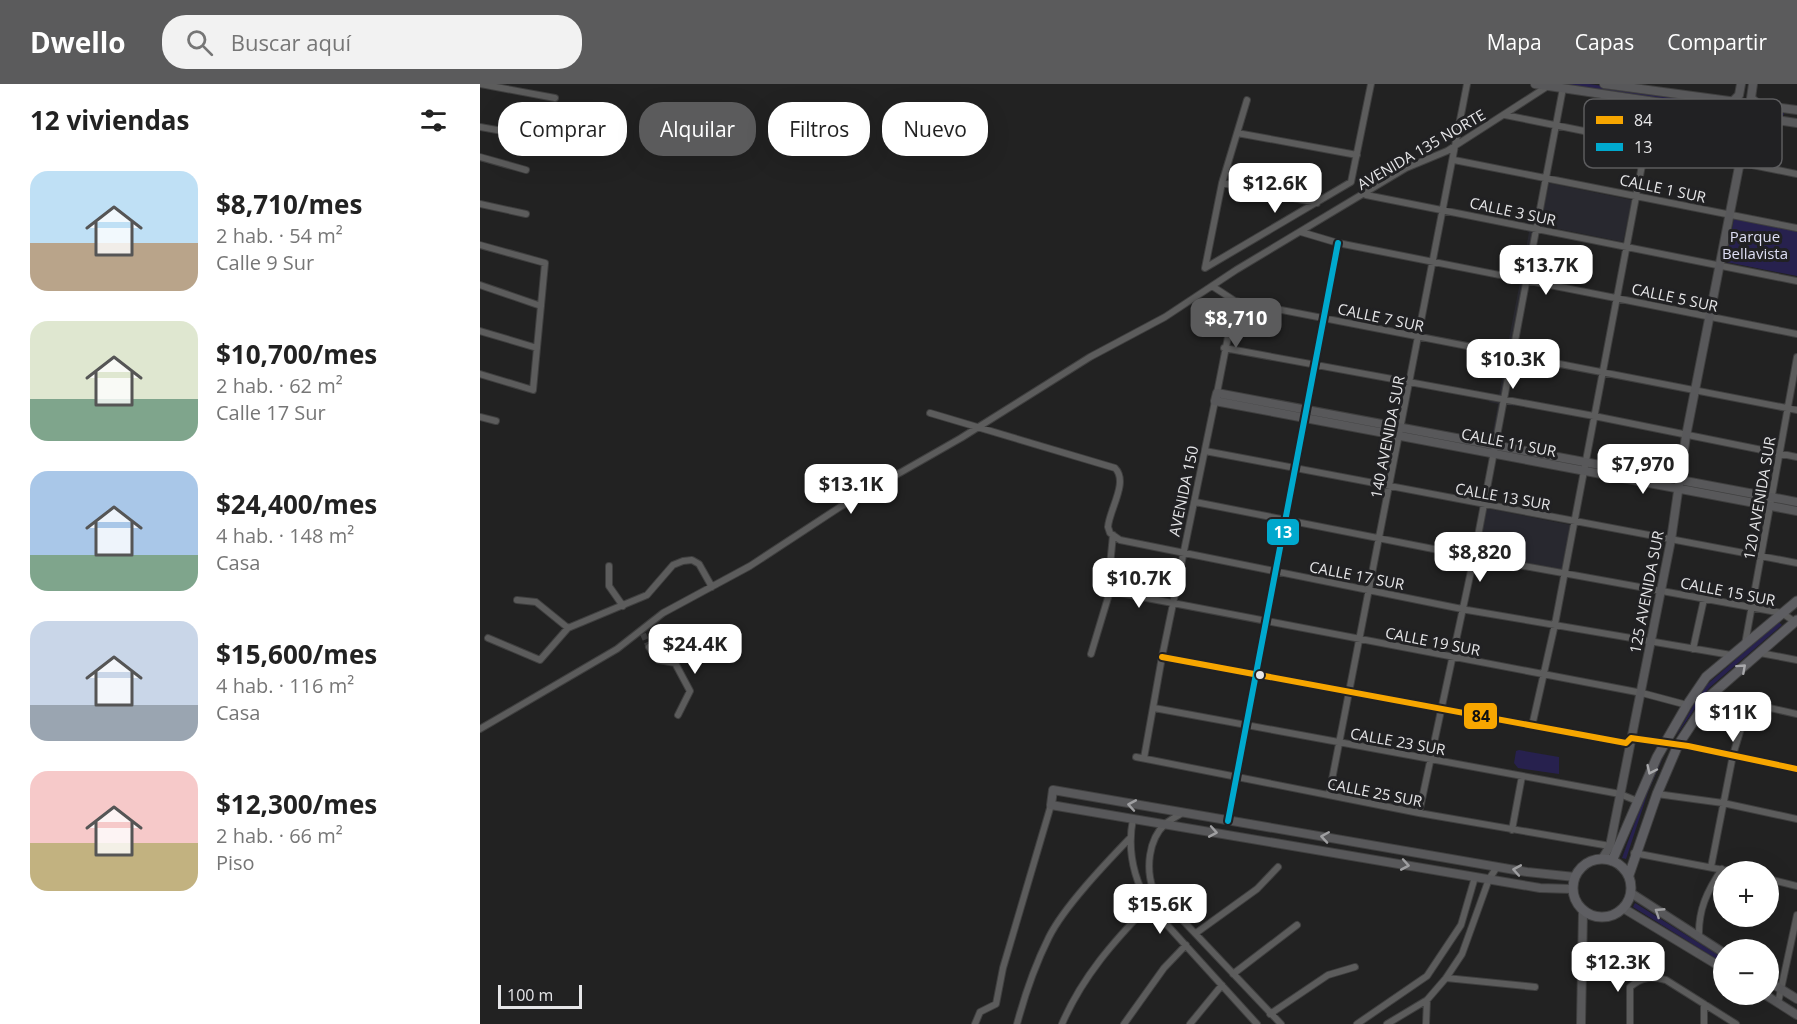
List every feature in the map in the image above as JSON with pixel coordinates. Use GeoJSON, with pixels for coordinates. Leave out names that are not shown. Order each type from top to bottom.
{"type":"FeatureCollection","features":[{"type":"Feature","properties":{"kind":"main road"},"geometry":{"type":"LineString","coordinates":[[1535,84],[1634,99]]}},
{"type":"Feature","properties":{"kind":"main road"},"geometry":{"type":"LineString","coordinates":[[1604,84],[1642,86],[1717,99]]}},
{"type":"Feature","properties":{"kind":"main road"},"geometry":{"type":"LineString","coordinates":[[1735,99],[1739,95],[1741,84]]}},
{"type":"Feature","properties":{"kind":"main road"},"geometry":{"type":"LineString","coordinates":[[1752,99],[1753,84]]}},
{"type":"Feature","properties":{"kind":"main road"},"geometry":{"type":"LineString","coordinates":[[1784,108],[1797,110]]}},
{"type":"Feature","properties":{"kind":"main road"},"geometry":{"type":"LineString","coordinates":[[1782,119],[1787,114],[1784,108]]}},
{"type":"Feature","properties":{"kind":"main road"},"geometry":{"type":"LineString","coordinates":[[1782,120],[1797,123]]}},
{"type":"Feature","properties":{"kind":"main road","name":"125 AVENIDA SUR"},"geometry":{"type":"LineString","coordinates":[[1607,860],[1671,540],[1686,436],[1739,168]]}},
{"type":"Feature","properties":{"kind":"main road","name":"CALLE 11 SUR"},"geometry":{"type":"LineString","coordinates":[[1216,397],[1678,485],[1771,501],[1797,502]]}},
{"type":"Feature","properties":{"kind":"main road","name":"CALLE 11 SUR"},"geometry":{"type":"LineString","coordinates":[[1771,501],[1797,511]]}},
{"type":"Feature","properties":{"kind":"main road"},"geometry":{"type":"LineString","coordinates":[[1796,621],[1711,695],[1678,745],[1634,853],[1629,875],[1631,893],[1623,908],[1612,916],[1602,918],[1583,911],[1577,904],[1572,889],[1575,877],[1583,865],[1607,860],[1618,851],[1637,801],[1664,744],[1687,705],[1707,677],[1797,601]]}},
{"type":"Feature","properties":{"kind":"main road"},"geometry":{"type":"LineString","coordinates":[[1572,889],[1540,888],[1052,805],[1053,790],[1497,867],[1575,877]]}},
{"type":"Feature","properties":{"kind":"main road"},"geometry":{"type":"LineString","coordinates":[[1344,840],[1347,855]]}},
{"type":"Feature","properties":{"kind":"main road"},"geometry":{"type":"LineString","coordinates":[[1607,860],[1629,875]]}},
{"type":"Feature","properties":{"kind":"main road"},"geometry":{"type":"LineString","coordinates":[[1631,893],[1713,946]]}},
{"type":"Feature","properties":{"kind":"main road"},"geometry":{"type":"LineString","coordinates":[[1623,908],[1713,962]]}},
{"type":"Feature","properties":{"kind":"main road"},"geometry":{"type":"LineString","coordinates":[[1581,1024],[1580,973],[1583,911]]}},
{"type":"Feature","properties":{"kind":"main road"},"geometry":{"type":"LineString","coordinates":[[1781,988],[1797,999]]}},
{"type":"Feature","properties":{"kind":"main road"},"geometry":{"type":"LineString","coordinates":[[1779,1004],[1797,1015]]}},
{"type":"Feature","properties":{"kind":"street"},"geometry":{"type":"LineString","coordinates":[[480,91],[481,84],[555,98]]}},
{"type":"Feature","properties":{"kind":"street"},"geometry":{"type":"LineString","coordinates":[[1247,100],[1222,183],[1205,267],[1352,182],[1371,84]]}},
{"type":"Feature","properties":{"kind":"street","name":"140 AVENIDA SUR"},"geometry":{"type":"LineString","coordinates":[[1329,795],[1411,383],[1467,84]]}},
{"type":"Feature","properties":{"kind":"street","name":"AVENIDA 135 NORTE"},"geometry":{"type":"LineString","coordinates":[[480,729],[617,649],[643,632],[663,613],[750,566],[840,507],[980,426],[1090,357],[1165,316],[1406,168],[1456,145],[1548,85]]}},
{"type":"Feature","properties":{"kind":"street"},"geometry":{"type":"LineString","coordinates":[[1419,813],[1473,556],[1524,279],[1563,88]]}},
{"type":"Feature","properties":{"kind":"street"},"geometry":{"type":"LineString","coordinates":[[1505,115],[1584,131]]}},
{"type":"Feature","properties":{"kind":"street"},"geometry":{"type":"LineString","coordinates":[[480,127],[498,130]]}},
{"type":"Feature","properties":{"kind":"street"},"geometry":{"type":"LineString","coordinates":[[1237,133],[1357,155]]}},
{"type":"Feature","properties":{"kind":"street"},"geometry":{"type":"LineString","coordinates":[[480,158],[526,170]]}},
{"type":"Feature","properties":{"kind":"street","name":"CALLE 1 SUR"},"geometry":{"type":"LineString","coordinates":[[1454,160],[1797,228]]}},
{"type":"Feature","properties":{"kind":"street"},"geometry":{"type":"LineString","coordinates":[[1532,726],[1545,675],[1565,573],[1640,168]]}},
{"type":"Feature","properties":{"kind":"street"},"geometry":{"type":"LineString","coordinates":[[1768,168],[1797,174]]}},
{"type":"Feature","properties":{"kind":"street"},"geometry":{"type":"LineString","coordinates":[[1222,183],[1317,203]]}},
{"type":"Feature","properties":{"kind":"street","name":"CALLE 3 SUR"},"geometry":{"type":"LineString","coordinates":[[1365,195],[1797,281]]}},
{"type":"Feature","properties":{"kind":"street"},"geometry":{"type":"LineString","coordinates":[[480,204],[526,214]]}},
{"type":"Feature","properties":{"kind":"street","name":"CALLE 5 SUR"},"geometry":{"type":"LineString","coordinates":[[1301,232],[1338,243],[1797,334]]}},
{"type":"Feature","properties":{"kind":"street"},"geometry":{"type":"LineString","coordinates":[[1228,821],[1254,674],[1307,414],[1338,243]]}},
{"type":"Feature","properties":{"kind":"street"},"geometry":{"type":"LineString","coordinates":[[480,245],[545,264],[533,390],[480,374]]}},
{"type":"Feature","properties":{"kind":"street"},"geometry":{"type":"LineString","coordinates":[[480,285],[541,306]]}},
{"type":"Feature","properties":{"kind":"street","name":"CALLE 7 SUR"},"geometry":{"type":"LineString","coordinates":[[1212,286],[1235,301],[1419,338],[1603,370],[1797,410]]}},
{"type":"Feature","properties":{"kind":"street","name":"AVENIDA 150"},"geometry":{"type":"LineString","coordinates":[[1144,758],[1162,657],[1235,301]]}},
{"type":"Feature","properties":{"kind":"street"},"geometry":{"type":"LineString","coordinates":[[480,331],[537,348]]}},
{"type":"Feature","properties":{"kind":"street"},"geometry":{"type":"LineString","coordinates":[[1224,348],[1502,401],[1594,416],[1797,457]]}},
{"type":"Feature","properties":{"kind":"street","name":"120 AVENIDA SUR"},"geometry":{"type":"LineString","coordinates":[[1745,644],[1797,357]]}},
{"type":"Feature","properties":{"kind":"street"},"geometry":{"type":"LineString","coordinates":[[930,413],[1115,468],[1121,477],[1108,524],[1113,535],[1108,586],[1110,591],[1091,654]]}},
{"type":"Feature","properties":{"kind":"street"},"geometry":{"type":"LineString","coordinates":[[480,417],[496,421]]}},
{"type":"Feature","properties":{"kind":"street","name":"CALLE 13 SUR"},"geometry":{"type":"LineString","coordinates":[[1205,451],[1797,563]]}},
{"type":"Feature","properties":{"kind":"street","name":"CALLE 15 SUR"},"geometry":{"type":"LineString","coordinates":[[1195,502],[1782,613],[1796,621]]}},
{"type":"Feature","properties":{"kind":"street","name":"CALLE 17 SUR"},"geometry":{"type":"LineString","coordinates":[[1113,535],[1120,540],[1275,572],[1462,608],[1731,655]]}},
{"type":"Feature","properties":{"kind":"street"},"geometry":{"type":"LineString","coordinates":[[488,639],[540,660],[568,628],[647,595],[673,565],[692,560],[699,564],[711,587]]}},
{"type":"Feature","properties":{"kind":"street"},"geometry":{"type":"LineString","coordinates":[[609,566],[609,586],[623,606]]}},
{"type":"Feature","properties":{"kind":"street"},"geometry":{"type":"LineString","coordinates":[[1110,591],[1173,604]]}},
{"type":"Feature","properties":{"kind":"street"},"geometry":{"type":"LineString","coordinates":[[1693,649],[1704,599]]}},
{"type":"Feature","properties":{"kind":"street"},"geometry":{"type":"LineString","coordinates":[[517,600],[536,602],[568,628]]}},
{"type":"Feature","properties":{"kind":"street","name":"CALLE 19 SUR"},"geometry":{"type":"LineString","coordinates":[[1173,604],[1640,692],[1687,705]]}},
{"type":"Feature","properties":{"kind":"street"},"geometry":{"type":"LineString","coordinates":[[649,647],[659,660],[675,663],[690,691],[678,715]]}},
{"type":"Feature","properties":{"kind":"street"},"geometry":{"type":"LineString","coordinates":[[1759,652],[1797,660]]}},
{"type":"Feature","properties":{"kind":"street"},"geometry":{"type":"LineString","coordinates":[[1162,657],[1532,726],[1626,742],[1632,738],[1678,745],[1797,769]]}},
{"type":"Feature","properties":{"kind":"street"},"geometry":{"type":"LineString","coordinates":[[1711,695],[1797,714]]}},
{"type":"Feature","properties":{"kind":"street"},"geometry":{"type":"LineString","coordinates":[[1634,853],[1711,867],[1733,755],[1748,705]]}},
{"type":"Feature","properties":{"kind":"street","name":"CALLE 23 SUR"},"geometry":{"type":"LineString","coordinates":[[1154,708],[1620,794],[1637,801]]}},
{"type":"Feature","properties":{"kind":"street","name":"CALLE 25 SUR"},"geometry":{"type":"LineString","coordinates":[[1136,757],[1419,813],[1610,846]]}},
{"type":"Feature","properties":{"kind":"street"},"geometry":{"type":"LineString","coordinates":[[1512,830],[1522,776]]}},
{"type":"Feature","properties":{"kind":"street"},"geometry":{"type":"LineString","coordinates":[[1657,794],[1723,803],[1797,819]]}},
{"type":"Feature","properties":{"kind":"street"},"geometry":{"type":"LineString","coordinates":[[975,1024],[980,1012],[996,1004],[1008,949],[1052,805]]}},
{"type":"Feature","properties":{"kind":"street"},"geometry":{"type":"LineString","coordinates":[[1182,813],[1164,825],[1153,846],[1148,864],[1153,889],[1281,1024]]}},
{"type":"Feature","properties":{"kind":"street"},"geometry":{"type":"LineString","coordinates":[[1133,819],[1129,839],[1141,892],[1149,905],[1257,1024]]}},
{"type":"Feature","properties":{"kind":"street"},"geometry":{"type":"LineString","coordinates":[[1017,1024],[1028,984],[1050,934],[1098,872],[1129,839]]}},
{"type":"Feature","properties":{"kind":"street"},"geometry":{"type":"LineString","coordinates":[[1196,933],[1257,889],[1278,867]]}},
{"type":"Feature","properties":{"kind":"street"},"geometry":{"type":"LineString","coordinates":[[1387,1024],[1426,1000],[1446,978],[1462,954],[1489,879],[1497,867]]}},
{"type":"Feature","properties":{"kind":"street"},"geometry":{"type":"LineString","coordinates":[[1357,1024],[1427,976],[1461,924],[1475,877]]}},
{"type":"Feature","properties":{"kind":"street"},"geometry":{"type":"LineString","coordinates":[[1779,882],[1797,886]]}},
{"type":"Feature","properties":{"kind":"street"},"geometry":{"type":"LineString","coordinates":[[1699,938],[1698,922],[1702,905],[1713,885]]}},
{"type":"Feature","properties":{"kind":"street"},"geometry":{"type":"LineString","coordinates":[[1062,1024],[1085,979],[1117,938],[1149,905]]}},
{"type":"Feature","properties":{"kind":"street"},"geometry":{"type":"LineString","coordinates":[[1779,998],[1797,915]]}},
{"type":"Feature","properties":{"kind":"street"},"geometry":{"type":"LineString","coordinates":[[1233,974],[1297,926]]}},
{"type":"Feature","properties":{"kind":"street"},"geometry":{"type":"LineString","coordinates":[[1124,1024],[1164,968],[1186,945]]}},
{"type":"Feature","properties":{"kind":"street"},"geometry":{"type":"LineString","coordinates":[[1270,1014],[1328,975],[1355,967]]}},
{"type":"Feature","properties":{"kind":"street"},"geometry":{"type":"LineString","coordinates":[[1580,973],[1590,973]]}},
{"type":"Feature","properties":{"kind":"street"},"geometry":{"type":"LineString","coordinates":[[1630,1024],[1630,987],[1640,978],[1654,977],[1666,980],[1736,1024]]}},
{"type":"Feature","properties":{"kind":"street"},"geometry":{"type":"LineString","coordinates":[[1446,978],[1535,987]]}},
{"type":"Feature","properties":{"kind":"street"},"geometry":{"type":"LineString","coordinates":[[1190,1024],[1222,985]]}},
{"type":"Feature","properties":{"kind":"street"},"geometry":{"type":"LineString","coordinates":[[1426,1000],[1426,1024]]}},
{"type":"Feature","properties":{"kind":"street"},"geometry":{"type":"LineString","coordinates":[[1704,1004],[1704,1024]]}},
{"type":"Feature","properties":{"kind":"shaded area"},"geometry":{"type":"Polygon","coordinates":[[[1549,183],[1632,200],[1623,242],[1544,226],[1543,233],[1538,233],[1529,277],[1535,278],[1534,284],[1529,283],[1516,351],[1543,356],[1542,363],[1515,358],[1507,397],[1516,398],[1514,406],[1506,405],[1499,442],[1491,441],[1498,404],[1489,402],[1491,394],[1499,395],[1506,357],[1477,351],[1478,344],[1507,349],[1520,282],[1514,281],[1515,275],[1521,275],[1529,232],[1523,230],[1525,222],[1531,223],[1534,209],[1542,210],[1542,216],[1549,183]]]}},
{"type":"Feature","properties":{"kind":"shaded area"},"geometry":{"type":"Polygon","coordinates":[[[1485,508],[1571,525],[1562,570],[1476,553],[1485,508]]]}},
{"type":"Feature","properties":{"kind":"green space"},"geometry":{"type":"Polygon","coordinates":[[[1555,84],[1589,84],[1686,98],[1652,99],[1555,84]]]}},
{"type":"Feature","properties":{"kind":"green space","name":"Parque Bellavista"},"geometry":{"type":"Polygon","coordinates":[[[1734,218],[1797,231],[1797,276],[1726,262],[1734,218]]]}},
{"type":"Feature","properties":{"kind":"green space"},"geometry":{"type":"Polygon","coordinates":[[[1779,622],[1782,625],[1709,688],[1676,736],[1703,688],[1779,622]]]}},
{"type":"Feature","properties":{"kind":"green space"},"geometry":{"type":"Polygon","coordinates":[[[1516,751],[1559,757],[1559,774],[1518,768],[1514,763],[1516,751]]]}},
{"type":"Feature","properties":{"kind":"green space"},"geometry":{"type":"Polygon","coordinates":[[[1666,751],[1648,792],[1626,859],[1622,858],[1645,795],[1666,751]]]}},
{"type":"Feature","properties":{"kind":"green space"},"geometry":{"type":"Polygon","coordinates":[[[1635,903],[1713,952],[1713,957],[1633,907],[1635,903]]]}},
{"type":"Feature","properties":{"kind":"tunnel"},"geometry":{"type":"LineString","coordinates":[[643,634],[649,647]]}},
{"type":"Feature","properties":{"kind":"transit line","name":"13"},"geometry":{"type":"LineString","coordinates":[[1228,821],[1338,243]]}},
{"type":"Feature","properties":{"kind":"transit line","name":"84"},"geometry":{"type":"LineString","coordinates":[[1162,657],[1626,743],[1631,738],[1688,746],[1797,769]]}}]}
